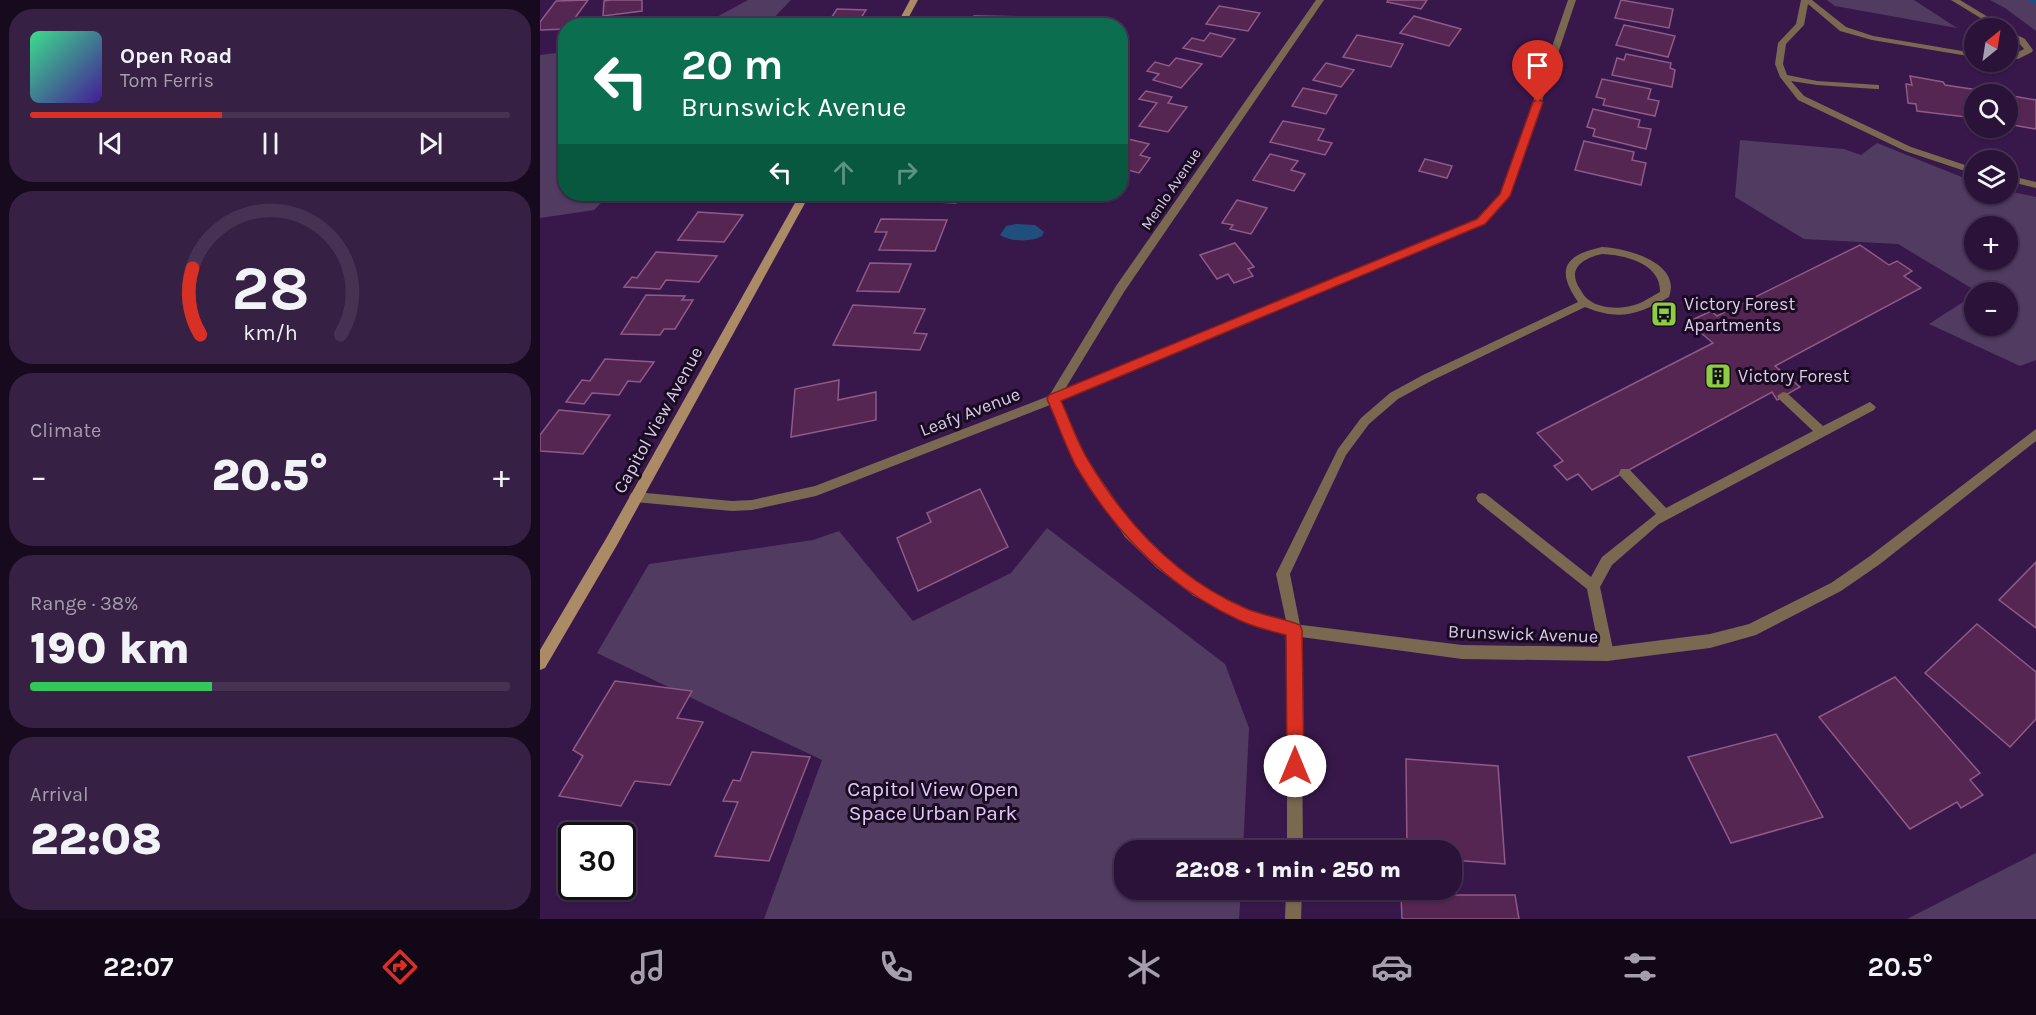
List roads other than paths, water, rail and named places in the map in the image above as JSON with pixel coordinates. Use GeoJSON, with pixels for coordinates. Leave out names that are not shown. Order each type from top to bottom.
{"type":"FeatureCollection","features":[{"type":"Feature","properties":{"kind":"main road"},"geometry":{"type":"LineString","coordinates":[[904,18],[914,0]]}},
{"type":"Feature","properties":{"kind":"main road","name":"Capitol View Avenue"},"geometry":{"type":"LineString","coordinates":[[540,663],[802,201]]}},
{"type":"Feature","properties":{"kind":"street","name":"Menlo Avenue"},"geometry":{"type":"LineString","coordinates":[[1053,399],[1120,289],[1320,0]]}},
{"type":"Feature","properties":{"kind":"street","name":"Leafy Avenue"},"geometry":{"type":"LineString","coordinates":[[635,497],[732,506],[752,505],[816,491],[1053,399],[1481,222],[1505,196],[1572,0]]}},
{"type":"Feature","properties":{"kind":"street"},"geometry":{"type":"LineString","coordinates":[[1964,53],[1884,40],[1843,28],[1806,0],[1800,25],[1782,43],[1779,64],[1784,77],[1801,98],[1908,149],[1964,168]]}},
{"type":"Feature","properties":{"kind":"street"},"geometry":{"type":"LineString","coordinates":[[1955,0],[1985,18]]}},
{"type":"Feature","properties":{"kind":"street"},"geometry":{"type":"LineString","coordinates":[[2018,39],[2029,50],[2018,56]]}},
{"type":"Feature","properties":{"kind":"street"},"geometry":{"type":"LineString","coordinates":[[1784,77],[1817,83],[1876,87]]}},
{"type":"Feature","properties":{"kind":"street"},"geometry":{"type":"LineString","coordinates":[[2018,181],[2036,185]]}},
{"type":"Feature","properties":{"kind":"street"},"geometry":{"type":"LineString","coordinates":[[1610,249],[1628,251],[1646,260],[1661,273],[1666,285],[1665,294],[1643,308],[1628,313],[1602,311],[1585,303],[1574,292],[1569,281],[1569,270],[1576,261],[1595,251],[1610,249]]}},
{"type":"Feature","properties":{"kind":"street"},"geometry":{"type":"LineString","coordinates":[[1295,840],[1294,630],[1283,574],[1342,452],[1365,420],[1394,396],[1585,303]]}},
{"type":"Feature","properties":{"kind":"street"},"geometry":{"type":"LineString","coordinates":[[1783,396],[1821,431]]}},
{"type":"Feature","properties":{"kind":"street","name":"Brunswick Avenue"},"geometry":{"type":"LineString","coordinates":[[1053,399],[1082,462],[1130,533],[1162,564],[1199,592],[1245,615],[1294,630],[1462,652],[1607,654],[1710,641],[1751,630],[1836,587],[1875,560],[2036,434]]}},
{"type":"Feature","properties":{"kind":"street"},"geometry":{"type":"LineString","coordinates":[[1593,586],[1607,561],[1655,520],[1870,407]]}},
{"type":"Feature","properties":{"kind":"street"},"geometry":{"type":"LineString","coordinates":[[1625,473],[1665,514]]}},
{"type":"Feature","properties":{"kind":"street"},"geometry":{"type":"LineString","coordinates":[[1482,498],[1593,586],[1607,654]]}},
{"type":"Feature","properties":{"kind":"street"},"geometry":{"type":"LineString","coordinates":[[1293,900],[1293,919]]}},
{"type":"Feature","properties":{"kind":"water"},"geometry":{"type":"Polygon","coordinates":[[[1035,225],[1044,232],[1038,238],[1027,240],[1009,239],[1000,235],[1006,226],[1035,225]]]}},
{"type":"Feature","properties":{"kind":"waterway"},"geometry":{"type":"LineString","coordinates":[[2030,0],[2036,3]]}},
{"type":"Feature","properties":{"kind":"place","name":"Victory Forest Apartments"},"geometry":{"type":"Point","coordinates":[1664,314]}},
{"type":"Feature","properties":{"kind":"place","name":"Victory Forest"},"geometry":{"type":"Point","coordinates":[1718,376]}},
{"type":"Feature","properties":{"kind":"park label","name":"Capitol View Open Space Urban Park"},"geometry":{"type":"Point","coordinates":[933,801]}}]}
